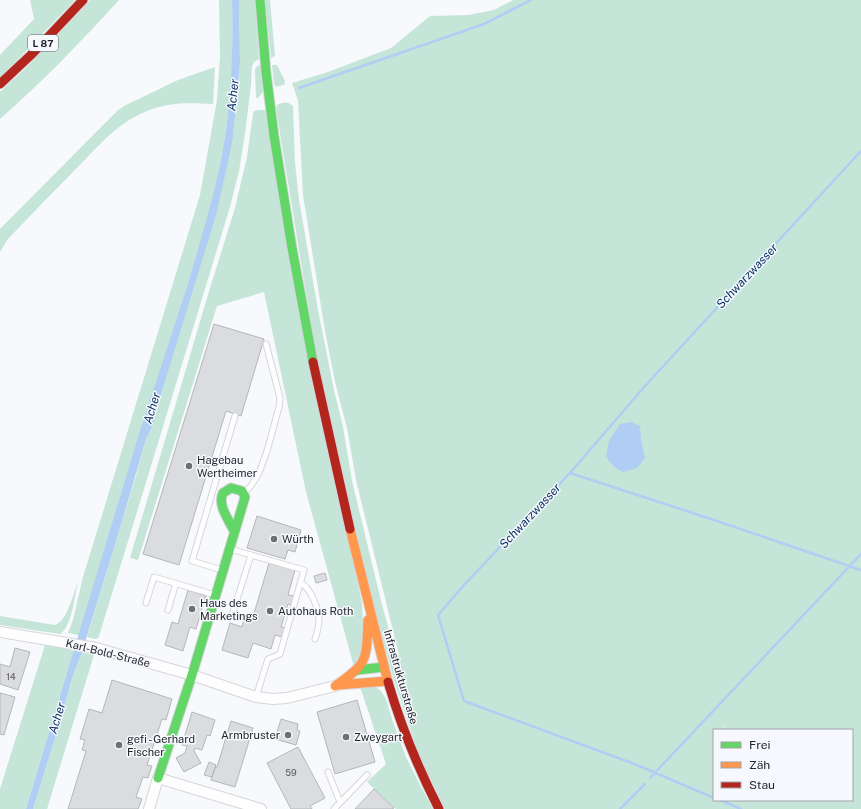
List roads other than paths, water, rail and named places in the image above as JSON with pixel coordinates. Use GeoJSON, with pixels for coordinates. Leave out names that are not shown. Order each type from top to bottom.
{"type":"FeatureCollection","features":[{"type":"Feature","properties":{"kind":"street","name":"L 87"},"geometry":{"type":"LineString","coordinates":[[0,84],[33,53],[83,0]]}},
{"type":"Feature","properties":{"kind":"street","name":"Infrastrukturstraße"},"geometry":{"type":"LineString","coordinates":[[260,0],[269,98],[295,272],[328,436],[388,681],[415,759],[429,791],[439,809]]}},
{"type":"Feature","properties":{"kind":"street"},"geometry":{"type":"LineString","coordinates":[[148,809],[192,675],[222,570],[245,497],[242,490],[231,488],[223,492],[220,497],[221,504],[234,531]]}},
{"type":"Feature","properties":{"kind":"street"},"geometry":{"type":"LineString","coordinates":[[358,670],[366,654],[368,603]]}},
{"type":"Feature","properties":{"kind":"street","name":"Karl-Bold-Straße"},"geometry":{"type":"LineString","coordinates":[[0,632],[96,648],[192,675],[256,697],[273,699],[287,698],[335,686]]}},
{"type":"Feature","properties":{"kind":"street"},"geometry":{"type":"LineString","coordinates":[[335,686],[358,670],[384,667]]}},
{"type":"Feature","properties":{"kind":"street"},"geometry":{"type":"LineString","coordinates":[[335,686],[349,683],[388,681]]}},
{"type":"Feature","properties":{"kind":"street"},"geometry":{"type":"LineString","coordinates":[[158,778],[261,809]]}},
{"type":"Feature","properties":{"kind":"lane"},"geometry":{"type":"LineString","coordinates":[[244,494],[259,473],[267,451],[279,407],[280,398],[266,344]]}},
{"type":"Feature","properties":{"kind":"lane"},"geometry":{"type":"LineString","coordinates":[[222,570],[192,561],[235,416]]}},
{"type":"Feature","properties":{"kind":"lane"},"geometry":{"type":"LineString","coordinates":[[229,548],[304,570],[280,654],[268,659],[256,697]]}},
{"type":"Feature","properties":{"kind":"lane"},"geometry":{"type":"LineString","coordinates":[[232,615],[251,555]]}},
{"type":"Feature","properties":{"kind":"lane"},"geometry":{"type":"LineString","coordinates":[[146,604],[154,577],[215,595]]}},
{"type":"Feature","properties":{"kind":"lane"},"geometry":{"type":"LineString","coordinates":[[168,610],[176,583]]}},
{"type":"Feature","properties":{"kind":"lane"},"geometry":{"type":"LineString","coordinates":[[301,583],[308,587],[319,618],[315,639]]}},
{"type":"Feature","properties":{"kind":"lane"},"geometry":{"type":"LineString","coordinates":[[328,772],[340,802]]}},
{"type":"Feature","properties":{"kind":"lane"},"geometry":{"type":"LineString","coordinates":[[334,809],[367,775]]}},
{"type":"Feature","properties":{"kind":"water","name":"Acher"},"geometry":{"type":"Polygon","coordinates":[[[232,0],[239,0],[240,63],[233,137],[216,215],[158,404],[153,425],[146,439],[121,525],[82,652],[72,678],[33,809],[26,809],[140,430],[189,280],[212,198],[223,148],[230,93],[232,56],[232,0]]]}},
{"type":"Feature","properties":{"kind":"water"},"geometry":{"type":"Polygon","coordinates":[[[631,422],[640,426],[645,458],[637,468],[623,472],[614,467],[606,457],[609,440],[620,424],[631,422]]]}},
{"type":"Feature","properties":{"kind":"waterway"},"geometry":{"type":"LineString","coordinates":[[299,88],[484,24],[531,0]]}},
{"type":"Feature","properties":{"kind":"waterway","name":"Schwarzwasser"},"geometry":{"type":"LineString","coordinates":[[713,798],[637,765],[464,701],[438,615],[465,584],[570,473],[645,386],[861,151]]}},
{"type":"Feature","properties":{"kind":"waterway"},"geometry":{"type":"LineString","coordinates":[[570,473],[861,570]]}},
{"type":"Feature","properties":{"kind":"waterway"},"geometry":{"type":"LineString","coordinates":[[650,778],[861,554]]}},
{"type":"Feature","properties":{"kind":"waterway"},"geometry":{"type":"LineString","coordinates":[[620,809],[645,784]]}},
{"type":"Feature","properties":{"kind":"waterway","name":"Schwarzwasser"},"geometry":{"type":"LineString","coordinates":[[722,801],[741,809]]}},
{"type":"Feature","properties":{"kind":"place","name":"Hagebau Wertheimer"},"geometry":{"type":"Point","coordinates":[189,466]}},
{"type":"Feature","properties":{"kind":"place","name":"Würth"},"geometry":{"type":"Point","coordinates":[274,539]}},
{"type":"Feature","properties":{"kind":"place","name":"Haus des Marketings"},"geometry":{"type":"Point","coordinates":[192,609]}},
{"type":"Feature","properties":{"kind":"place","name":"Autohaus Roth"},"geometry":{"type":"Point","coordinates":[270,611]}},
{"type":"Feature","properties":{"kind":"place","name":"Armbruster"},"geometry":{"type":"Point","coordinates":[288,735]}},
{"type":"Feature","properties":{"kind":"place","name":"Zweygart"},"geometry":{"type":"Point","coordinates":[346,737]}},
{"type":"Feature","properties":{"kind":"place","name":"gefi - Gerhard Fischer"},"geometry":{"type":"Point","coordinates":[119,745]}}]}
